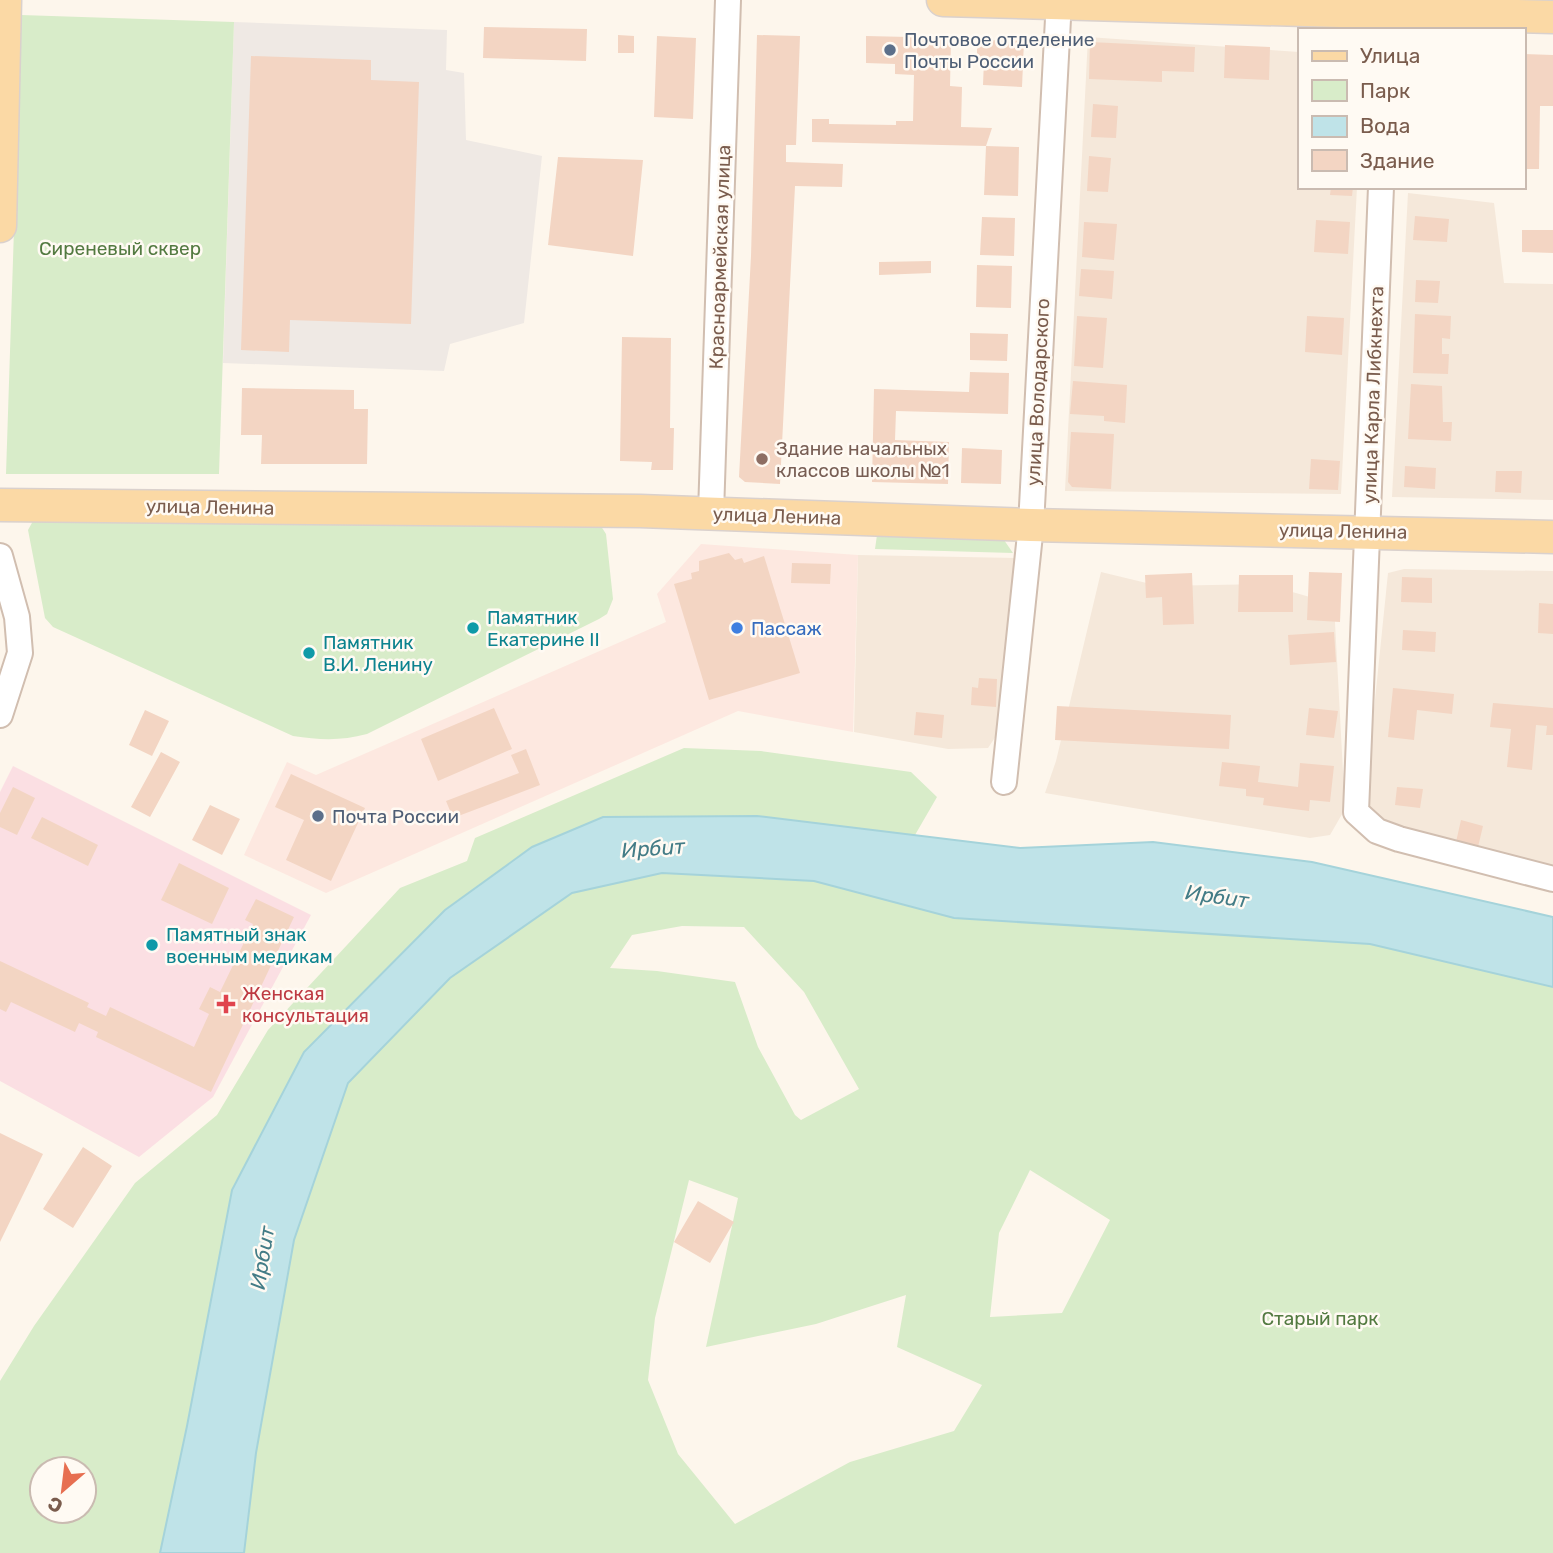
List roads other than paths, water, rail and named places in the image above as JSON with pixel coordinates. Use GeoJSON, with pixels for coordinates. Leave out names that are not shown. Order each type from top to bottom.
{"type":"FeatureCollection","features":[{"type":"Feature","properties":{"kind":"main road"},"geometry":{"type":"LineString","coordinates":[[0,226],[5,0]]}},
{"type":"Feature","properties":{"kind":"main road"},"geometry":{"type":"LineString","coordinates":[[943,0],[1553,17]]}},
{"type":"Feature","properties":{"kind":"main road","name":"улица Ленина"},"geometry":{"type":"LineString","coordinates":[[0,505],[711,513],[1031,525],[1553,537]]}},
{"type":"Feature","properties":{"kind":"street","name":"Красноармейская улица"},"geometry":{"type":"LineString","coordinates":[[711,513],[728,0]]}},
{"type":"Feature","properties":{"kind":"street","name":"улица Володарского"},"geometry":{"type":"LineString","coordinates":[[1004,782],[1031,525],[1059,2]]}},
{"type":"Feature","properties":{"kind":"street","name":"улица Карла Либкнехта"},"geometry":{"type":"LineString","coordinates":[[1381,189],[1356,813],[1377,831],[1399,839],[1553,879]]}},
{"type":"Feature","properties":{"kind":"street"},"geometry":{"type":"LineString","coordinates":[[0,556],[17,617],[20,653],[0,715]]}},
{"type":"Feature","properties":{"kind":"water","name":"Ирбит"},"geometry":{"type":"Polygon","coordinates":[[[757,816],[1020,848],[1153,842],[1312,862],[1553,917],[1553,987],[1370,944],[954,918],[814,881],[662,873],[572,893],[450,978],[348,1083],[294,1240],[256,1453],[244,1553],[160,1553],[232,1190],[304,1052],[445,910],[532,847],[603,817],[757,816]]]}},
{"type":"Feature","properties":{"kind":"place","name":"Почтовое отделение Почты России"},"geometry":{"type":"Point","coordinates":[890,50]}},
{"type":"Feature","properties":{"kind":"place","name":"Здание начальных классов школы №1"},"geometry":{"type":"Point","coordinates":[762,459]}},
{"type":"Feature","properties":{"kind":"place","name":"Памятник Екатерине II"},"geometry":{"type":"Point","coordinates":[473,628]}},
{"type":"Feature","properties":{"kind":"place","name":"Пассаж"},"geometry":{"type":"Point","coordinates":[737,628]}},
{"type":"Feature","properties":{"kind":"place","name":"Памятник В.И. Ленину"},"geometry":{"type":"Point","coordinates":[309,653]}},
{"type":"Feature","properties":{"kind":"place","name":"Почта России"},"geometry":{"type":"Point","coordinates":[318,816]}},
{"type":"Feature","properties":{"kind":"place","name":"Памятный знак военным медикам"},"geometry":{"type":"Point","coordinates":[152,945]}},
{"type":"Feature","properties":{"kind":"place","name":"Женская консультация"},"geometry":{"type":"Point","coordinates":[226,1004]}},
{"type":"Feature","properties":{"kind":"park label","name":"Сиреневый сквер"},"geometry":{"type":"Point","coordinates":[120,248]}},
{"type":"Feature","properties":{"kind":"park label","name":"Старый парк"},"geometry":{"type":"Point","coordinates":[1320,1318]}}]}
